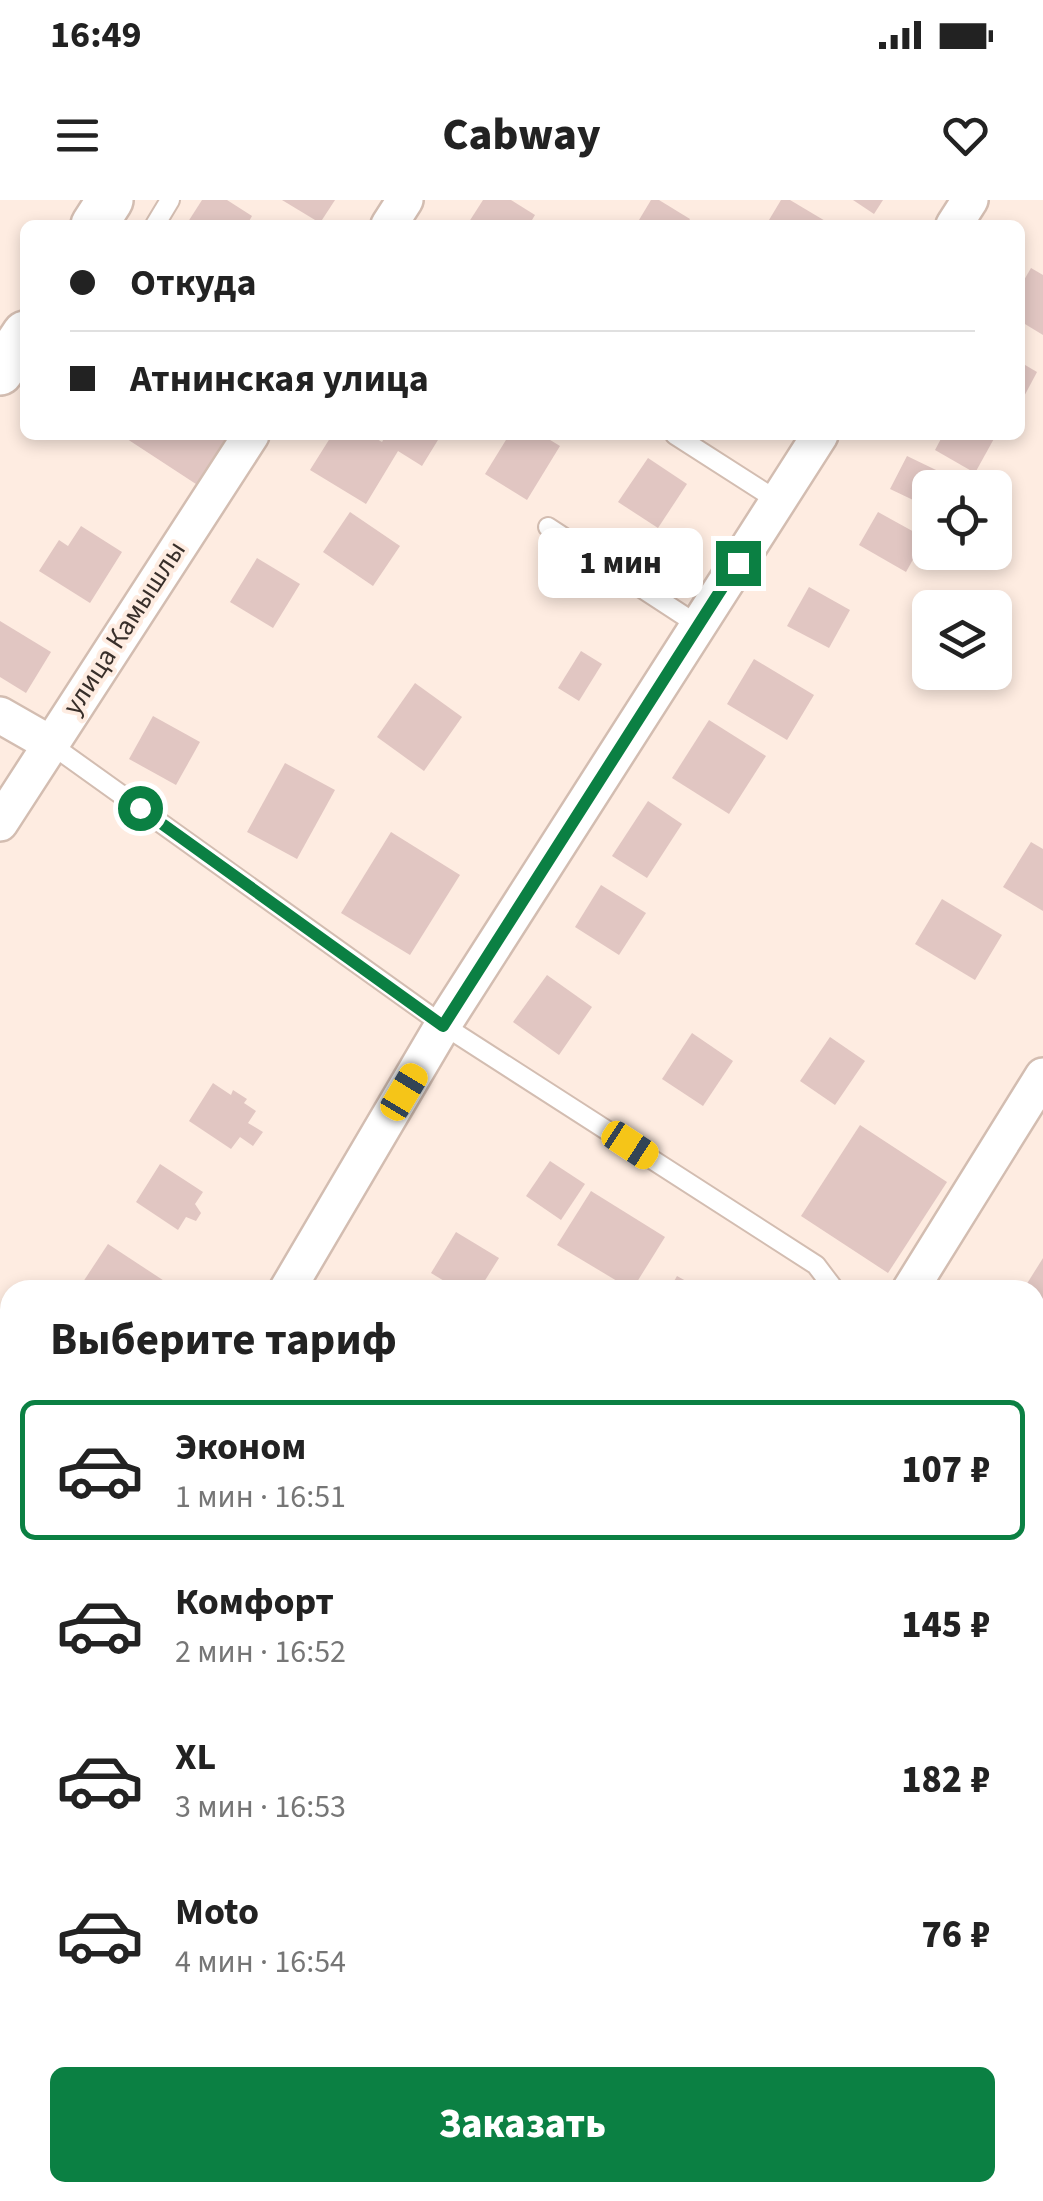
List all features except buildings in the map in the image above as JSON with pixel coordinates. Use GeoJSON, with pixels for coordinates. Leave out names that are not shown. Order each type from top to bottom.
{"type":"FeatureCollection","features":[{"type":"Feature","properties":{"kind":"street"},"geometry":{"type":"LineString","coordinates":[[0,372],[20,342]]}},
{"type":"Feature","properties":{"kind":"street","name":"улица Камышлы"},"geometry":{"type":"LineString","coordinates":[[0,823],[248,440]]}},
{"type":"Feature","properties":{"kind":"street"},"geometry":{"type":"LineString","coordinates":[[293,1280],[443,1026],[817,440]]}},
{"type":"Feature","properties":{"kind":"street"},"geometry":{"type":"LineString","coordinates":[[0,714],[49,743]]}},
{"type":"Feature","properties":{"kind":"street"},"geometry":{"type":"LineString","coordinates":[[918,1280],[1043,1076]]}},
{"type":"Feature","properties":{"kind":"lane"},"geometry":{"type":"LineString","coordinates":[[683,440],[778,501]]}},
{"type":"Feature","properties":{"kind":"lane"},"geometry":{"type":"LineString","coordinates":[[548,527],[698,625]]}},
{"type":"Feature","properties":{"kind":"lane"},"geometry":{"type":"LineString","coordinates":[[49,743],[443,1026],[816,1265],[828,1280]]}},
{"type":"Feature","properties":{"kind":"route"},"geometry":{"type":"LineString","coordinates":[[140,808],[443,1026],[738,563]]}}]}
